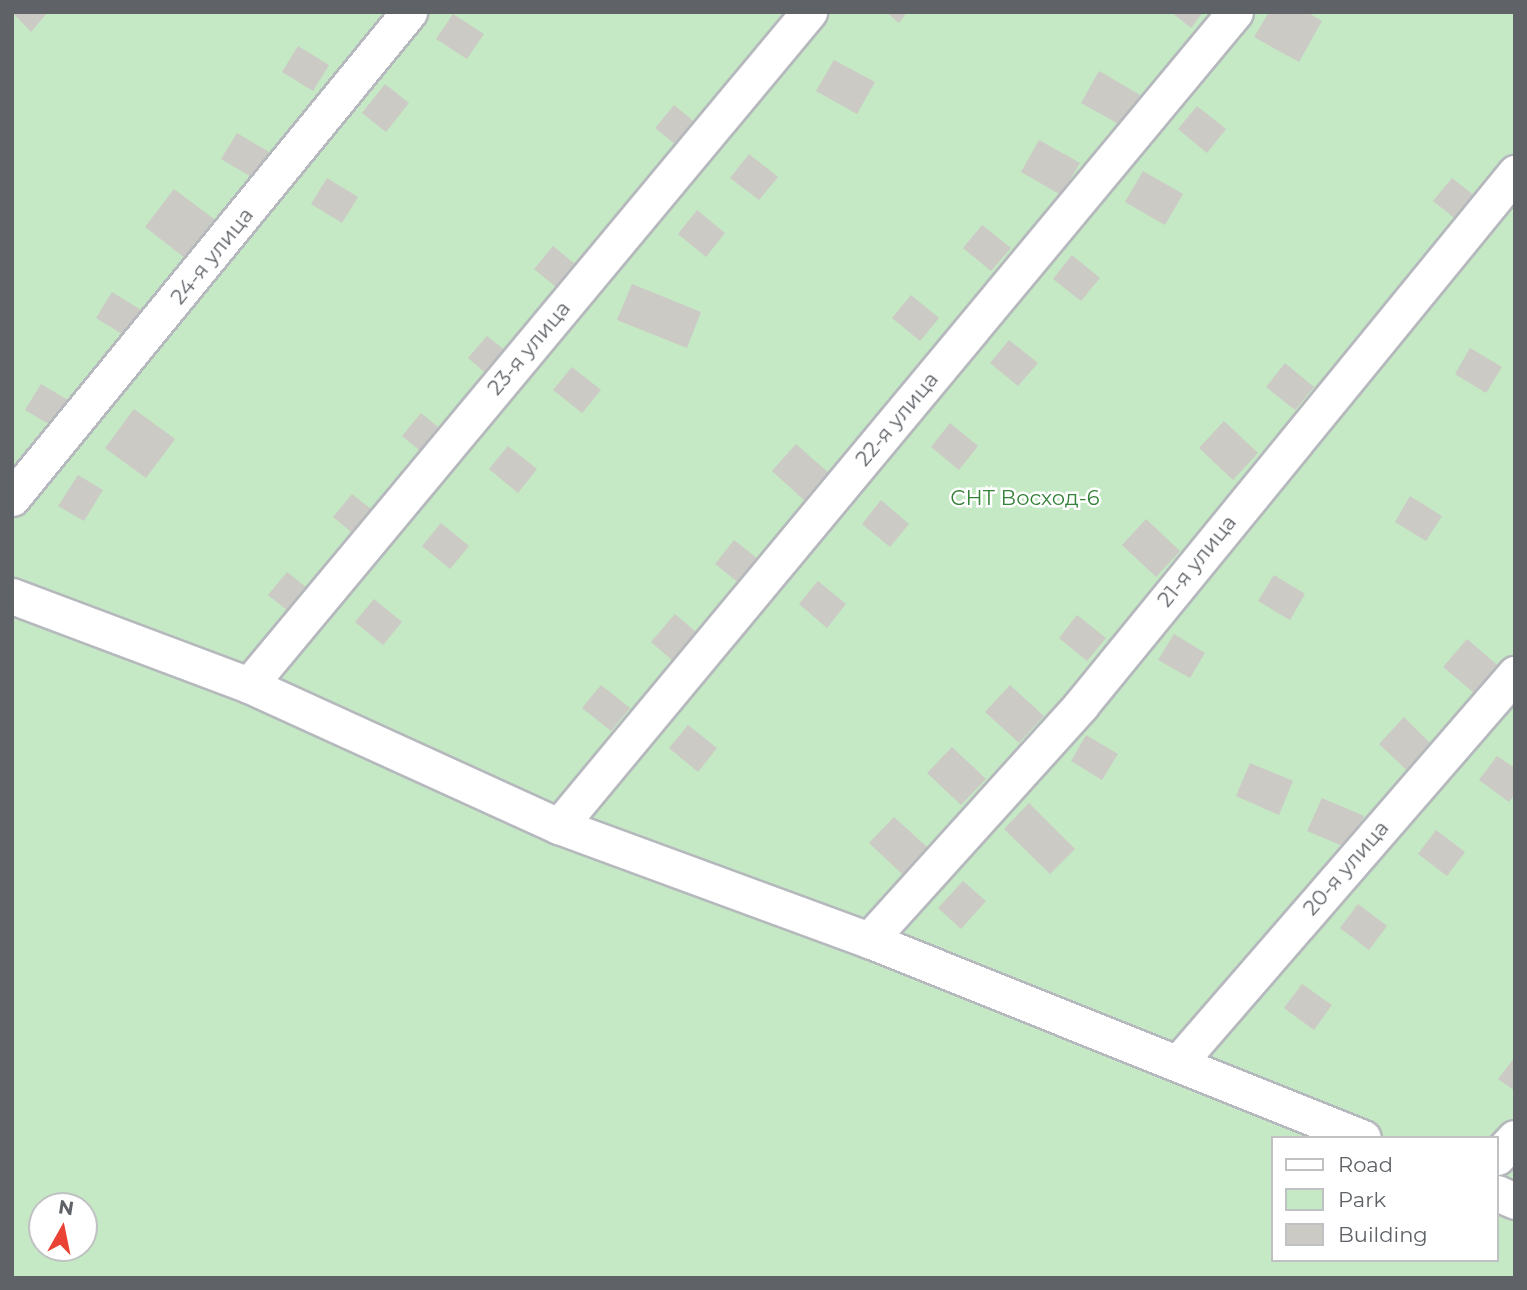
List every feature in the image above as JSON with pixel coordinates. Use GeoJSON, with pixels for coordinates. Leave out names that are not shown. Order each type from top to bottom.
{"type":"FeatureCollection","features":[{"type":"Feature","properties":{"kind":"street","name":"24-я улица"},"geometry":{"type":"LineString","coordinates":[[12,498],[409,12]]}},
{"type":"Feature","properties":{"kind":"street","name":"23-я улица"},"geometry":{"type":"LineString","coordinates":[[249,685],[810,12]]}},
{"type":"Feature","properties":{"kind":"street","name":"22-я улица"},"geometry":{"type":"LineString","coordinates":[[559,826],[1235,12]]}},
{"type":"Feature","properties":{"kind":"street","name":"21-я улица"},"geometry":{"type":"LineString","coordinates":[[869,940],[1081,705],[1515,173]]}},
{"type":"Feature","properties":{"kind":"street"},"geometry":{"type":"LineString","coordinates":[[12,596],[249,685],[559,826],[869,940],[1358,1136]]}},
{"type":"Feature","properties":{"kind":"street","name":"20-я улица"},"geometry":{"type":"LineString","coordinates":[[1178,1063],[1515,674]]}},
{"type":"Feature","properties":{"kind":"street"},"geometry":{"type":"LineString","coordinates":[[1499,1155],[1515,1138]]}},
{"type":"Feature","properties":{"kind":"street"},"geometry":{"type":"LineString","coordinates":[[1499,1194],[1515,1201]]}},
{"type":"Feature","properties":{"kind":"green space","name":"СНТ Восход-6"},"geometry":{"type":"Polygon","coordinates":[[[12,12],[1515,12],[1515,1278],[12,1278],[12,12]]]}},
{"type":"Feature","properties":{"kind":"building"},"geometry":{"type":"Polygon","coordinates":[[[12,12],[48,12],[31,32],[12,12]]]}},
{"type":"Feature","properties":{"kind":"building"},"geometry":{"type":"Polygon","coordinates":[[[886,12],[907,12],[899,23],[886,12]]]}},
{"type":"Feature","properties":{"kind":"building"},"geometry":{"type":"Polygon","coordinates":[[[1171,12],[1203,12],[1191,28],[1171,12]]]}},
{"type":"Feature","properties":{"kind":"building"},"geometry":{"type":"Polygon","coordinates":[[[1269,12],[1307,12],[1322,21],[1299,62],[1254,37],[1269,12]]]}},
{"type":"Feature","properties":{"kind":"building"},"geometry":{"type":"Polygon","coordinates":[[[453,14],[484,34],[467,59],[436,39],[453,14]]]}},
{"type":"Feature","properties":{"kind":"building"},"geometry":{"type":"Polygon","coordinates":[[[298,46],[329,65],[313,91],[282,72],[298,46]]]}},
{"type":"Feature","properties":{"kind":"building"},"geometry":{"type":"Polygon","coordinates":[[[834,60],[875,82],[857,114],[816,91],[834,60]]]}},
{"type":"Feature","properties":{"kind":"building"},"geometry":{"type":"Polygon","coordinates":[[[1099,71],[1140,95],[1122,126],[1081,103],[1099,71]]]}},
{"type":"Feature","properties":{"kind":"building"},"geometry":{"type":"Polygon","coordinates":[[[385,84],[409,103],[386,132],[362,113],[385,84]]]}},
{"type":"Feature","properties":{"kind":"building"},"geometry":{"type":"Polygon","coordinates":[[[674,105],[702,128],[683,151],[655,128],[674,105]]]}},
{"type":"Feature","properties":{"kind":"building"},"geometry":{"type":"Polygon","coordinates":[[[1197,106],[1226,129],[1207,153],[1178,129],[1197,106]]]}},
{"type":"Feature","properties":{"kind":"building"},"geometry":{"type":"Polygon","coordinates":[[[237,133],[269,152],[253,178],[221,159],[237,133]]]}},
{"type":"Feature","properties":{"kind":"building"},"geometry":{"type":"Polygon","coordinates":[[[1039,140],[1080,163],[1061,195],[1021,172],[1039,140]]]}},
{"type":"Feature","properties":{"kind":"building"},"geometry":{"type":"Polygon","coordinates":[[[749,154],[778,177],[759,200],[730,178],[749,154]]]}},
{"type":"Feature","properties":{"kind":"building"},"geometry":{"type":"Polygon","coordinates":[[[1143,171],[1183,194],[1165,225],[1125,202],[1143,171]]]}},
{"type":"Feature","properties":{"kind":"building"},"geometry":{"type":"Polygon","coordinates":[[[327,178],[358,197],[342,223],[311,204],[327,178]]]}},
{"type":"Feature","properties":{"kind":"building"},"geometry":{"type":"Polygon","coordinates":[[[1452,178],[1481,201],[1462,224],[1433,201],[1452,178]]]}},
{"type":"Feature","properties":{"kind":"building"},"geometry":{"type":"Polygon","coordinates":[[[174,189],[214,219],[185,258],[145,227],[174,189]]]}},
{"type":"Feature","properties":{"kind":"building"},"geometry":{"type":"Polygon","coordinates":[[[697,210],[725,233],[706,257],[678,234],[697,210]]]}},
{"type":"Feature","properties":{"kind":"building"},"geometry":{"type":"Polygon","coordinates":[[[982,225],[1011,248],[991,271],[963,248],[982,225]]]}},
{"type":"Feature","properties":{"kind":"building"},"geometry":{"type":"Polygon","coordinates":[[[553,246],[581,269],[562,292],[534,269],[553,246]]]}},
{"type":"Feature","properties":{"kind":"building"},"geometry":{"type":"Polygon","coordinates":[[[1072,255],[1100,278],[1081,301],[1053,279],[1072,255]]]}},
{"type":"Feature","properties":{"kind":"building"},"geometry":{"type":"Polygon","coordinates":[[[632,284],[701,312],[687,348],[617,320],[632,284]]]}},
{"type":"Feature","properties":{"kind":"building"},"geometry":{"type":"Polygon","coordinates":[[[112,292],[143,311],[127,337],[96,318],[112,292]]]}},
{"type":"Feature","properties":{"kind":"building"},"geometry":{"type":"Polygon","coordinates":[[[911,295],[939,318],[920,341],[892,318],[911,295]]]}},
{"type":"Feature","properties":{"kind":"building"},"geometry":{"type":"Polygon","coordinates":[[[487,336],[515,358],[496,382],[468,358],[487,336]]]}},
{"type":"Feature","properties":{"kind":"building"},"geometry":{"type":"Polygon","coordinates":[[[1009,340],[1038,363],[1018,386],[990,363],[1009,340]]]}},
{"type":"Feature","properties":{"kind":"building"},"geometry":{"type":"Polygon","coordinates":[[[1470,348],[1502,367],[1486,393],[1455,374],[1470,348]]]}},
{"type":"Feature","properties":{"kind":"building"},"geometry":{"type":"Polygon","coordinates":[[[1285,363],[1314,387],[1295,410],[1266,387],[1285,363]]]}},
{"type":"Feature","properties":{"kind":"building"},"geometry":{"type":"Polygon","coordinates":[[[572,367],[601,390],[582,413],[553,390],[572,367]]]}},
{"type":"Feature","properties":{"kind":"building"},"geometry":{"type":"Polygon","coordinates":[[[41,384],[73,403],[57,429],[25,410],[41,384]]]}},
{"type":"Feature","properties":{"kind":"building"},"geometry":{"type":"Polygon","coordinates":[[[134,409],[175,439],[146,478],[105,448],[134,409]]]}},
{"type":"Feature","properties":{"kind":"building"},"geometry":{"type":"Polygon","coordinates":[[[421,413],[449,436],[430,459],[402,436],[421,413]]]}},
{"type":"Feature","properties":{"kind":"building"},"geometry":{"type":"Polygon","coordinates":[[[1224,421],[1258,453],[1233,480],[1199,448],[1224,421]]]}},
{"type":"Feature","properties":{"kind":"building"},"geometry":{"type":"Polygon","coordinates":[[[950,423],[978,446],[959,470],[931,447],[950,423]]]}},
{"type":"Feature","properties":{"kind":"building"},"geometry":{"type":"Polygon","coordinates":[[[796,444],[831,475],[806,502],[772,471],[796,444]]]}},
{"type":"Feature","properties":{"kind":"building"},"geometry":{"type":"Polygon","coordinates":[[[508,446],[537,469],[518,493],[489,469],[508,446]]]}},
{"type":"Feature","properties":{"kind":"building"},"geometry":{"type":"Polygon","coordinates":[[[78,475],[103,490],[84,521],[58,506],[78,475]]]}},
{"type":"Feature","properties":{"kind":"building"},"geometry":{"type":"Polygon","coordinates":[[[352,494],[381,517],[362,541],[333,517],[352,494]]]}},
{"type":"Feature","properties":{"kind":"building"},"geometry":{"type":"Polygon","coordinates":[[[1410,496],[1442,516],[1426,541],[1395,522],[1410,496]]]}},
{"type":"Feature","properties":{"kind":"building"},"geometry":{"type":"Polygon","coordinates":[[[881,500],[909,524],[890,547],[862,524],[881,500]]]}},
{"type":"Feature","properties":{"kind":"building"},"geometry":{"type":"Polygon","coordinates":[[[1146,519],[1180,551],[1156,577],[1122,545],[1146,519]]]}},
{"type":"Feature","properties":{"kind":"building"},"geometry":{"type":"Polygon","coordinates":[[[441,523],[469,546],[450,569],[422,546],[441,523]]]}},
{"type":"Feature","properties":{"kind":"building"},"geometry":{"type":"Polygon","coordinates":[[[734,540],[763,563],[744,587],[715,564],[734,540]]]}},
{"type":"Feature","properties":{"kind":"building"},"geometry":{"type":"Polygon","coordinates":[[[287,572],[316,595],[297,618],[268,595],[287,572]]]}},
{"type":"Feature","properties":{"kind":"building"},"geometry":{"type":"Polygon","coordinates":[[[1274,575],[1305,594],[1290,620],[1258,601],[1274,575]]]}},
{"type":"Feature","properties":{"kind":"building"},"geometry":{"type":"Polygon","coordinates":[[[818,581],[846,604],[827,628],[799,604],[818,581]]]}},
{"type":"Feature","properties":{"kind":"building"},"geometry":{"type":"Polygon","coordinates":[[[374,599],[402,622],[383,645],[355,622],[374,599]]]}},
{"type":"Feature","properties":{"kind":"building"},"geometry":{"type":"Polygon","coordinates":[[[675,614],[698,634],[674,662],[651,642],[675,614]]]}},
{"type":"Feature","properties":{"kind":"building"},"geometry":{"type":"Polygon","coordinates":[[[1077,615],[1106,638],[1087,661],[1059,638],[1077,615]]]}},
{"type":"Feature","properties":{"kind":"building"},"geometry":{"type":"Polygon","coordinates":[[[1174,634],[1205,653],[1190,678],[1158,660],[1174,634]]]}},
{"type":"Feature","properties":{"kind":"building"},"geometry":{"type":"Polygon","coordinates":[[[1467,639],[1502,669],[1479,697],[1443,667],[1467,639]]]}},
{"type":"Feature","properties":{"kind":"building"},"geometry":{"type":"Polygon","coordinates":[[[601,685],[630,708],[611,731],[582,708],[601,685]]]}},
{"type":"Feature","properties":{"kind":"building"},"geometry":{"type":"Polygon","coordinates":[[[1010,685],[1044,716],[1019,743],[985,712],[1010,685]]]}},
{"type":"Feature","properties":{"kind":"building"},"geometry":{"type":"Polygon","coordinates":[[[1404,717],[1437,750],[1412,775],[1379,744],[1404,717]]]}},
{"type":"Feature","properties":{"kind":"building"},"geometry":{"type":"Polygon","coordinates":[[[688,725],[717,748],[698,772],[669,748],[688,725]]]}},
{"type":"Feature","properties":{"kind":"building"},"geometry":{"type":"Polygon","coordinates":[[[1086,735],[1118,754],[1102,780],[1071,761],[1086,735]]]}},
{"type":"Feature","properties":{"kind":"building"},"geometry":{"type":"Polygon","coordinates":[[[952,747],[986,779],[961,805],[927,773],[952,747]]]}},
{"type":"Feature","properties":{"kind":"building"},"geometry":{"type":"Polygon","coordinates":[[[1497,756],[1515,768],[1515,794],[1509,802],[1479,780],[1497,756]]]}},
{"type":"Feature","properties":{"kind":"building"},"geometry":{"type":"Polygon","coordinates":[[[1250,763],[1293,781],[1279,815],[1236,796],[1250,763]]]}},
{"type":"Feature","properties":{"kind":"building"},"geometry":{"type":"Polygon","coordinates":[[[1322,798],[1364,816],[1350,849],[1307,831],[1322,798]]]}},
{"type":"Feature","properties":{"kind":"building"},"geometry":{"type":"Polygon","coordinates":[[[1029,803],[1075,849],[1050,874],[1004,829],[1029,803]]]}},
{"type":"Feature","properties":{"kind":"building"},"geometry":{"type":"Polygon","coordinates":[[[894,817],[928,848],[903,875],[869,843],[894,817]]]}},
{"type":"Feature","properties":{"kind":"building"},"geometry":{"type":"Polygon","coordinates":[[[1436,830],[1465,852],[1447,876],[1418,854],[1436,830]]]}},
{"type":"Feature","properties":{"kind":"building"},"geometry":{"type":"Polygon","coordinates":[[[963,881],[986,901],[961,929],[938,908],[963,881]]]}},
{"type":"Feature","properties":{"kind":"building"},"geometry":{"type":"Polygon","coordinates":[[[1358,904],[1387,926],[1369,950],[1340,928],[1358,904]]]}},
{"type":"Feature","properties":{"kind":"building"},"geometry":{"type":"Polygon","coordinates":[[[1302,984],[1332,1005],[1314,1030],[1284,1008],[1302,984]]]}},
{"type":"Feature","properties":{"kind":"building"},"geometry":{"type":"Polygon","coordinates":[[[1515,1057],[1515,1091],[1498,1079],[1515,1057]]]}}]}
